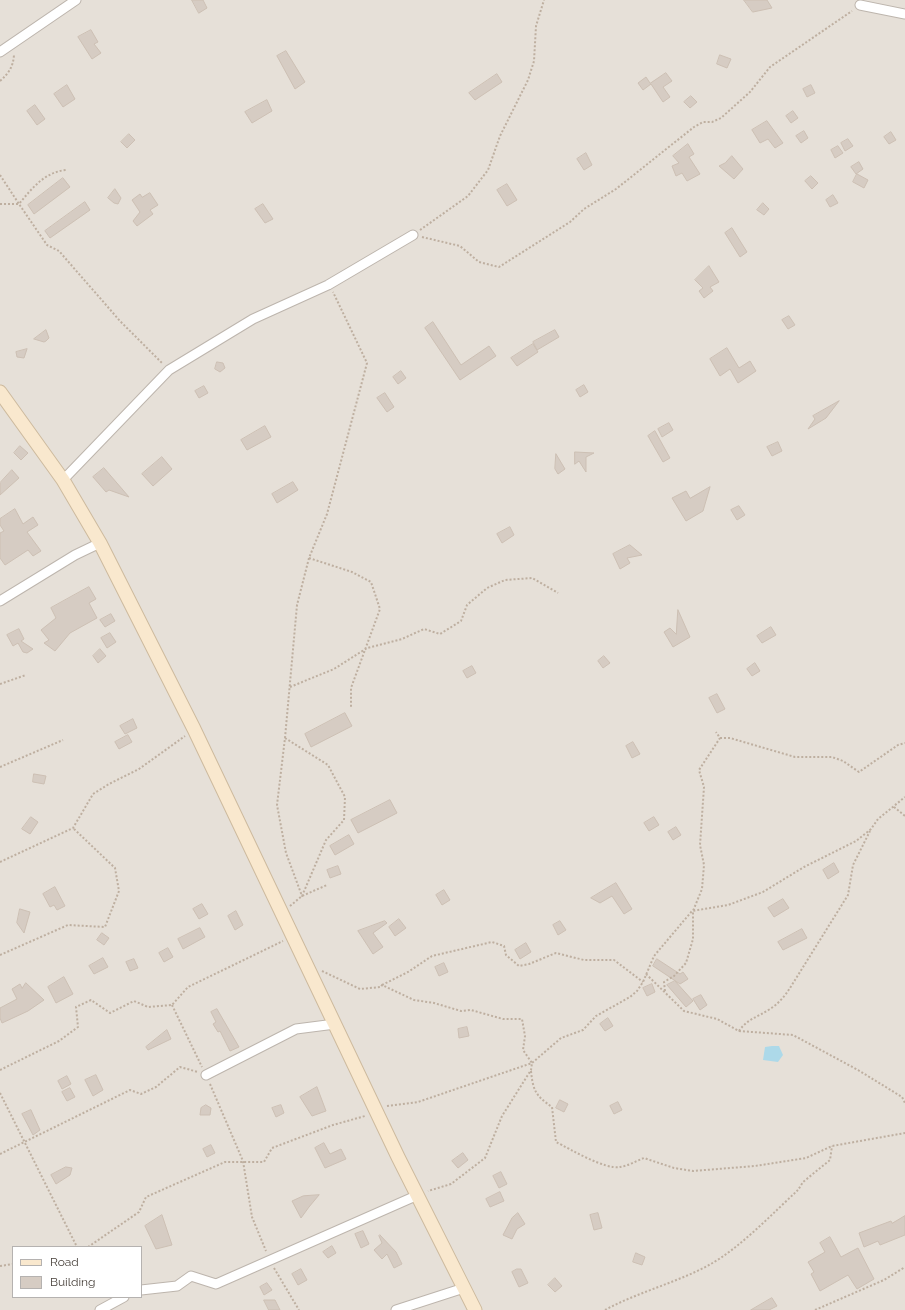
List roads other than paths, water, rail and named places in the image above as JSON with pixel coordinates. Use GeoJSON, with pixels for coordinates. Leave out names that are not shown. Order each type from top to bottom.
{"type":"FeatureCollection","features":[{"type":"Feature","properties":{"kind":"street"},"geometry":{"type":"LineString","coordinates":[[0,52],[76,0]]}},
{"type":"Feature","properties":{"kind":"street"},"geometry":{"type":"LineString","coordinates":[[860,6],[905,14]]}},
{"type":"Feature","properties":{"kind":"street"},"geometry":{"type":"LineString","coordinates":[[62,480],[169,370],[253,319],[328,285],[413,235]]}},
{"type":"Feature","properties":{"kind":"street"},"geometry":{"type":"LineString","coordinates":[[0,392],[62,480],[100,543],[194,729],[377,1112],[475,1310]]}},
{"type":"Feature","properties":{"kind":"street"},"geometry":{"type":"LineString","coordinates":[[0,601],[75,555],[100,543]]}},
{"type":"Feature","properties":{"kind":"street"},"geometry":{"type":"LineString","coordinates":[[206,1075],[296,1029],[335,1024]]}},
{"type":"Feature","properties":{"kind":"street"},"geometry":{"type":"LineString","coordinates":[[142,1290],[177,1286],[191,1276],[216,1284],[270,1262],[418,1195]]}},
{"type":"Feature","properties":{"kind":"street"},"geometry":{"type":"LineString","coordinates":[[396,1310],[464,1288]]}},
{"type":"Feature","properties":{"kind":"street"},"geometry":{"type":"LineString","coordinates":[[100,1310],[122,1298]]}},
{"type":"Feature","properties":{"kind":"water"},"geometry":{"type":"Polygon","coordinates":[[[779,1046],[783,1055],[778,1062],[763,1060],[765,1047],[779,1046]]]}}]}
